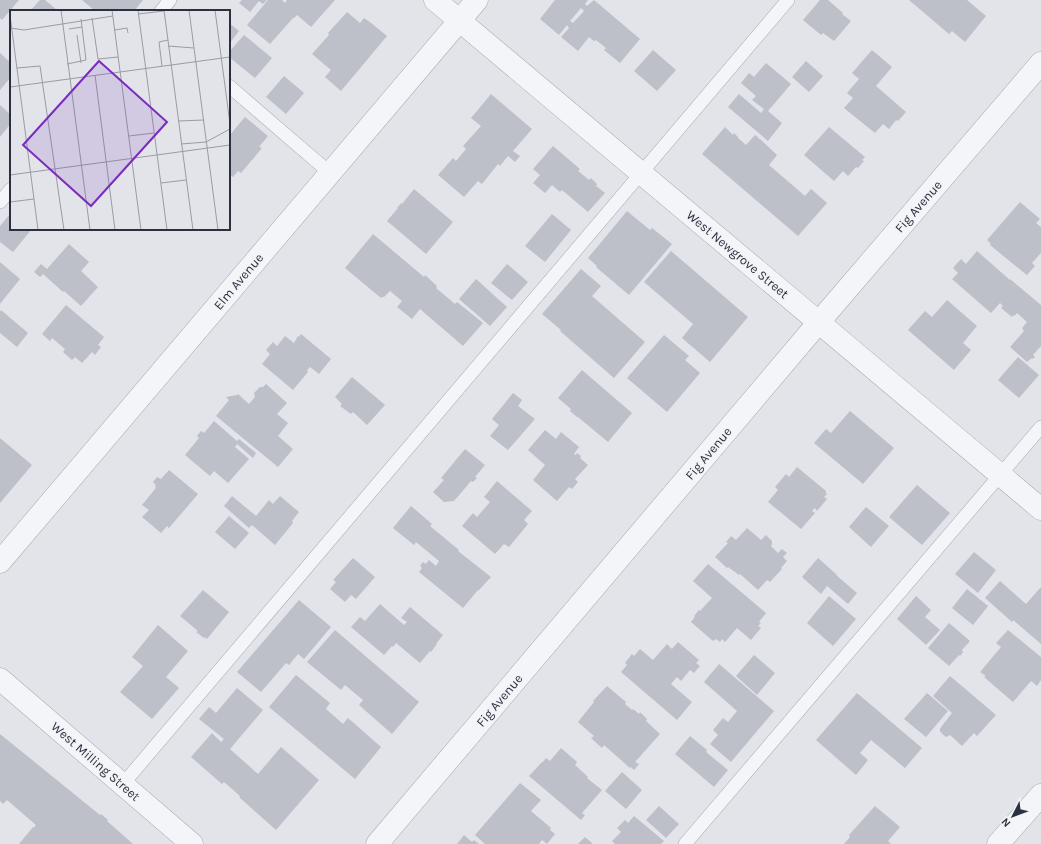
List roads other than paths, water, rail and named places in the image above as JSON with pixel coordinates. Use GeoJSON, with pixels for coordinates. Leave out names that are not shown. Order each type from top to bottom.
{"type":"FeatureCollection","features":[{"type":"Feature","properties":{"kind":"street","name":"West Newgrove Street"},"geometry":{"type":"LineString","coordinates":[[435,0],[1041,509]]}},
{"type":"Feature","properties":{"kind":"street","name":"Elm Avenue"},"geometry":{"type":"LineString","coordinates":[[0,562],[477,0]]}},
{"type":"Feature","properties":{"kind":"street","name":"Fig Avenue"},"geometry":{"type":"LineString","coordinates":[[377,844],[819,322],[1041,63]]}},
{"type":"Feature","properties":{"kind":"street","name":"West Milling Street"},"geometry":{"type":"LineString","coordinates":[[0,679],[192,844]]}},
{"type":"Feature","properties":{"kind":"street"},"geometry":{"type":"LineString","coordinates":[[998,844],[1041,795]]}},
{"type":"Feature","properties":{"kind":"lane"},"geometry":{"type":"LineString","coordinates":[[162,10],[170,0]]}},
{"type":"Feature","properties":{"kind":"lane"},"geometry":{"type":"LineString","coordinates":[[123,784],[788,0]]}},
{"type":"Feature","properties":{"kind":"lane"},"geometry":{"type":"LineString","coordinates":[[230,87],[330,173]]}},
{"type":"Feature","properties":{"kind":"lane"},"geometry":{"type":"LineString","coordinates":[[0,202],[10,190]]}},
{"type":"Feature","properties":{"kind":"lane"},"geometry":{"type":"LineString","coordinates":[[685,844],[1041,428]]}}]}
